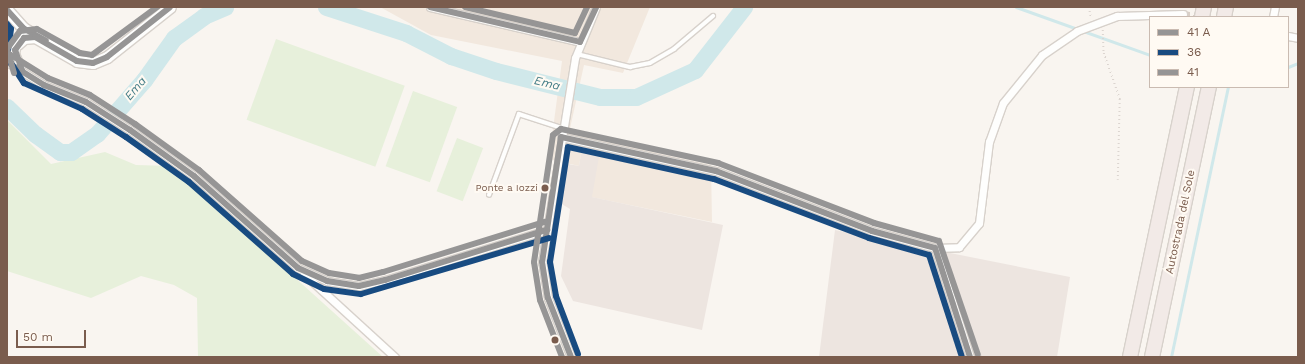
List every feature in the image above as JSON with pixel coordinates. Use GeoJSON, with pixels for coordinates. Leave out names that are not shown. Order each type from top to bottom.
{"type":"FeatureCollection","features":[{"type":"Feature","properties":{"kind":"highway","name":"Autostrada del Sole"},"geometry":{"type":"LineString","coordinates":[[1130,357],[1187,88]]}},
{"type":"Feature","properties":{"kind":"highway","name":"Autostrada del Sole"},"geometry":{"type":"LineString","coordinates":[[1152,357],[1209,88]]}},
{"type":"Feature","properties":{"kind":"street"},"geometry":{"type":"LineString","coordinates":[[7,10],[16,19],[77,62],[94,63],[107,57],[170,7]]}},
{"type":"Feature","properties":{"kind":"street"},"geometry":{"type":"LineString","coordinates":[[430,7],[452,10],[580,42]]}},
{"type":"Feature","properties":{"kind":"street"},"geometry":{"type":"LineString","coordinates":[[571,357],[544,280],[546,230],[563,124],[576,56],[580,42],[596,7]]}},
{"type":"Feature","properties":{"kind":"street"},"geometry":{"type":"LineString","coordinates":[[561,137],[716,171],[872,231],[935,248],[959,247],[979,223],[989,142],[1003,103],[1042,55],[1102,20],[1130,13],[1183,14]]}},
{"type":"Feature","properties":{"kind":"street"},"geometry":{"type":"LineString","coordinates":[[16,19],[17,44],[15,53],[22,70]]}},
{"type":"Feature","properties":{"kind":"street"},"geometry":{"type":"LineString","coordinates":[[7,55],[17,44],[31,37],[46,41]]}},
{"type":"Feature","properties":{"kind":"street"},"geometry":{"type":"LineString","coordinates":[[7,62],[44,85],[86,102],[130,130],[194,176],[298,268],[395,357]]}},
{"type":"Feature","properties":{"kind":"street"},"geometry":{"type":"LineString","coordinates":[[298,268],[327,281],[359,286],[546,230]]}},
{"type":"Feature","properties":{"kind":"street"},"geometry":{"type":"LineString","coordinates":[[935,248],[970,357]]}},
{"type":"Feature","properties":{"kind":"lane"},"geometry":{"type":"LineString","coordinates":[[576,56],[630,67],[650,63],[674,49],[713,16]]}},
{"type":"Feature","properties":{"kind":"lane"},"geometry":{"type":"LineString","coordinates":[[489,195],[519,114],[563,124]]}},
{"type":"Feature","properties":{"kind":"path"},"geometry":{"type":"LineString","coordinates":[[1088,7],[1092,25]]}},
{"type":"Feature","properties":{"kind":"path"},"geometry":{"type":"LineString","coordinates":[[1102,20],[1104,53],[1120,98],[1118,180]]}},
{"type":"Feature","properties":{"kind":"shaded area"},"geometry":{"type":"Polygon","coordinates":[[[380,7],[650,7],[623,73],[584,65],[569,133],[711,165],[712,222],[591,197],[599,151],[582,148],[579,166],[549,159],[562,61],[431,35],[380,7]]]}},
{"type":"Feature","properties":{"kind":"shaded area"},"geometry":{"type":"Polygon","coordinates":[[[582,147],[600,151],[592,197],[723,225],[702,330],[573,301],[561,276],[570,209],[560,203],[568,164],[579,166],[582,147]]]}},
{"type":"Feature","properties":{"kind":"shaded area"},"geometry":{"type":"Polygon","coordinates":[[[835,230],[1070,277],[1057,357],[819,357],[835,230]]]}},
{"type":"Feature","properties":{"kind":"green space"},"geometry":{"type":"Polygon","coordinates":[[[276,39],[405,86],[375,167],[247,120],[276,39]]]}},
{"type":"Feature","properties":{"kind":"green space"},"geometry":{"type":"Polygon","coordinates":[[[413,91],[457,107],[430,182],[386,166],[413,91]]]}},
{"type":"Feature","properties":{"kind":"green space"},"geometry":{"type":"Polygon","coordinates":[[[7,120],[51,164],[105,152],[136,165],[171,166],[383,357],[198,357],[197,298],[174,285],[141,276],[91,298],[7,271],[7,120]]]}},
{"type":"Feature","properties":{"kind":"green space"},"geometry":{"type":"Polygon","coordinates":[[[457,138],[483,148],[463,201],[437,191],[457,138]]]}},
{"type":"Feature","properties":{"kind":"waterway","name":"Ema"},"geometry":{"type":"LineString","coordinates":[[7,107],[35,134],[60,152],[71,152],[97,134],[144,80],[174,38],[204,16],[225,7]]}},
{"type":"Feature","properties":{"kind":"waterway","name":"Ema"},"geometry":{"type":"LineString","coordinates":[[326,7],[406,33],[451,56],[496,71],[600,97],[636,97],[695,70],[744,7]]}},
{"type":"Feature","properties":{"kind":"waterway"},"geometry":{"type":"LineString","coordinates":[[1016,7],[1149,55]]}},
{"type":"Feature","properties":{"kind":"waterway"},"geometry":{"type":"LineString","coordinates":[[1289,67],[1298,63]]}},
{"type":"Feature","properties":{"kind":"waterway"},"geometry":{"type":"LineString","coordinates":[[1171,357],[1228,88]]}},
{"type":"Feature","properties":{"kind":"tunnel"},"geometry":{"type":"LineString","coordinates":[[1183,14],[1195,16]]}},
{"type":"Feature","properties":{"kind":"transit line","name":"41"},"geometry":{"type":"LineString","coordinates":[[14,73],[7,49],[20,31],[37,29],[80,53],[92,55],[157,7]]}},
{"type":"Feature","properties":{"kind":"transit line"},"geometry":{"type":"LineString","coordinates":[[22,70],[15,50],[24,38],[35,37],[77,61],[93,63],[107,57],[170,7]]}},
{"type":"Feature","properties":{"kind":"transit line"},"geometry":{"type":"LineString","coordinates":[[430,7],[580,42],[596,7]]}},
{"type":"Feature","properties":{"kind":"transit line","name":"41"},"geometry":{"type":"LineString","coordinates":[[465,7],[575,33],[587,7]]}},
{"type":"Feature","properties":{"kind":"transit line"},"geometry":{"type":"LineString","coordinates":[[7,10],[23,28],[46,41]]}},
{"type":"Feature","properties":{"kind":"transit line","name":"36"},"geometry":{"type":"LineString","coordinates":[[7,24],[11,29],[7,57],[24,83],[82,109],[126,137],[189,182],[293,274],[324,289],[361,294],[549,238]]}},
{"type":"Feature","properties":{"kind":"transit line","name":"41"},"geometry":{"type":"LineString","coordinates":[[11,55],[48,78],[90,95],[135,124],[199,170],[302,261],[329,273],[359,278],[545,222]]}},
{"type":"Feature","properties":{"kind":"transit line"},"geometry":{"type":"LineString","coordinates":[[7,62],[44,85],[86,102],[130,130],[194,176],[298,268],[327,281],[359,286],[385,280],[547,230]]}},
{"type":"Feature","properties":{"kind":"transit line","name":"41"},"geometry":{"type":"LineString","coordinates":[[562,357],[540,300],[534,262],[553,135],[561,129],[718,163],[874,223],[939,241],[978,355]]}},
{"type":"Feature","properties":{"kind":"transit line"},"geometry":{"type":"LineString","coordinates":[[561,137],[716,171],[872,231],[935,248]]}},
{"type":"Feature","properties":{"kind":"transit line"},"geometry":{"type":"LineString","coordinates":[[561,137],[542,262],[548,298],[571,357]]}},
{"type":"Feature","properties":{"kind":"transit line","name":"36"},"geometry":{"type":"LineString","coordinates":[[578,354],[556,296],[550,262],[568,147],[714,179],[869,238],[929,255],[962,357]]}},
{"type":"Feature","properties":{"kind":"transit line"},"geometry":{"type":"LineString","coordinates":[[935,248],[970,357]]}},
{"type":"Feature","properties":{"kind":"place","name":"Ponte a Iozzi"},"geometry":{"type":"Point","coordinates":[545,188]}}]}
